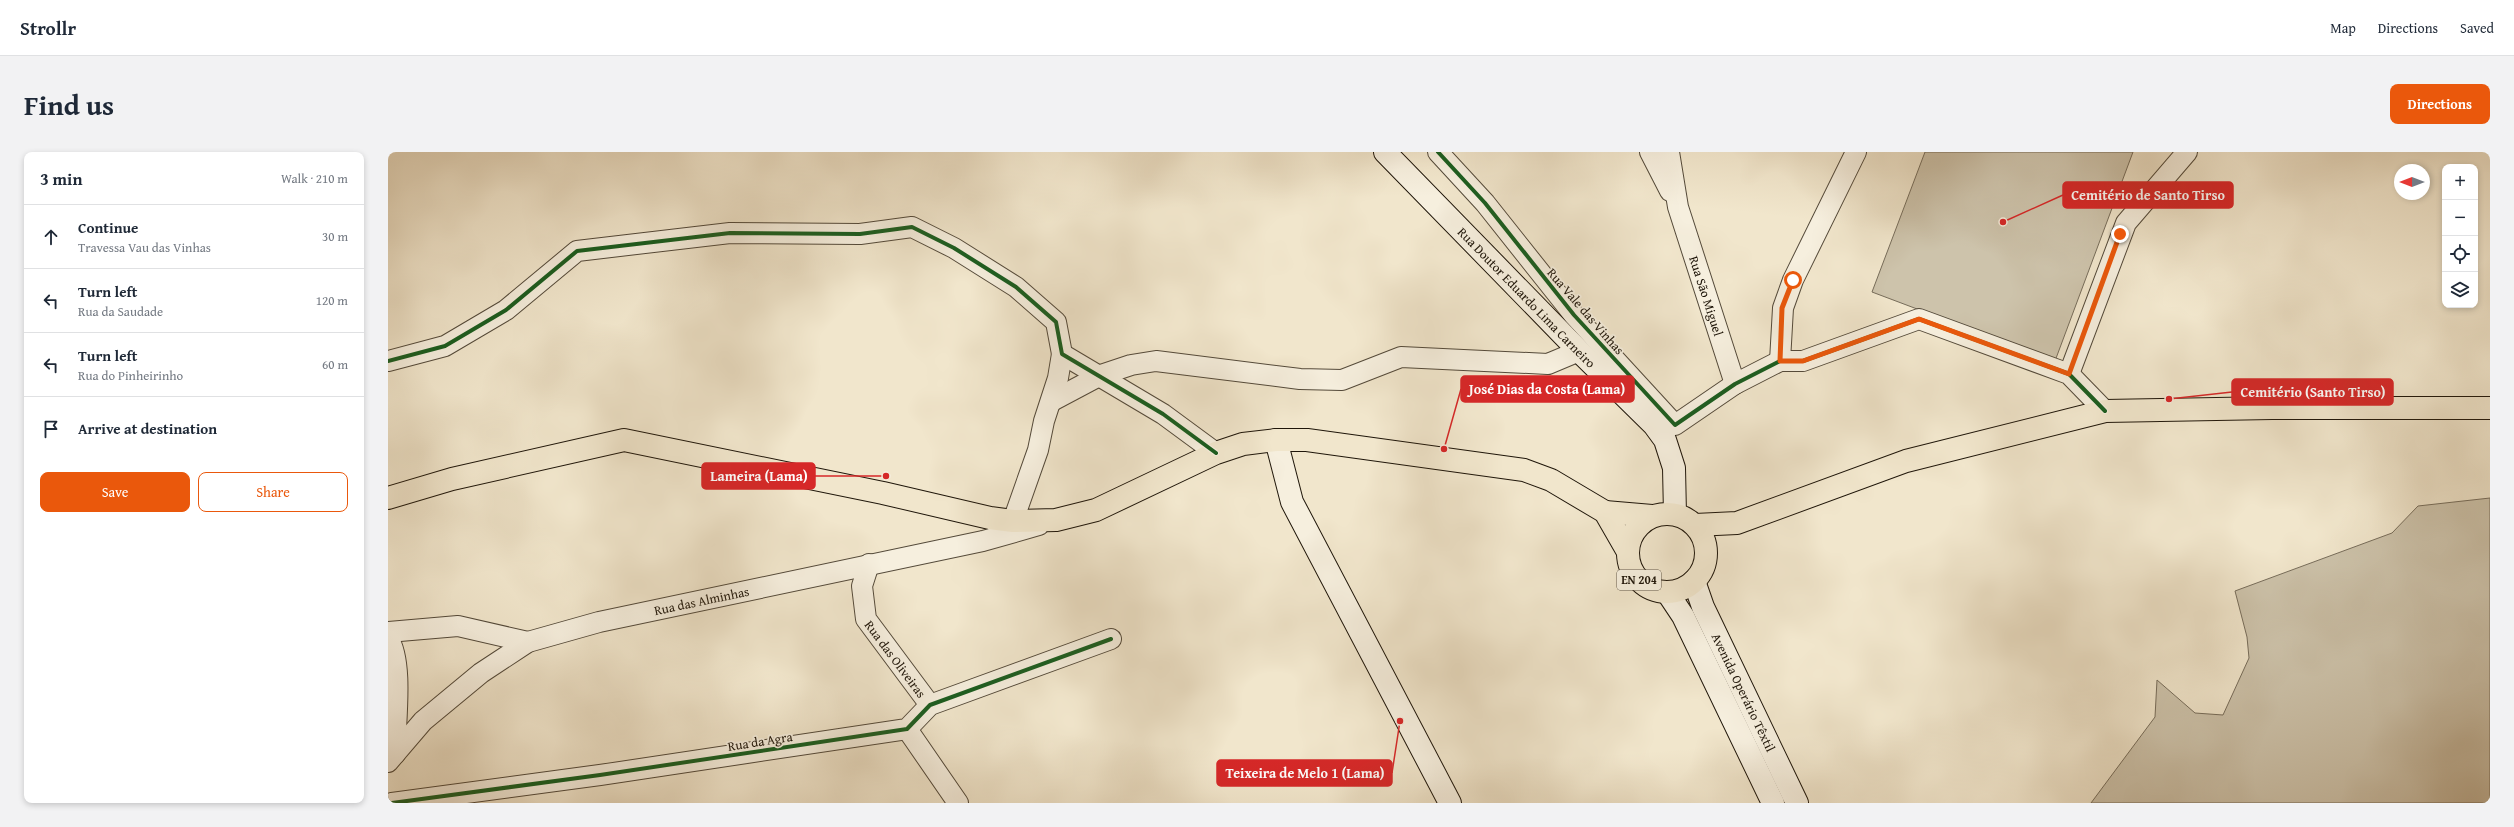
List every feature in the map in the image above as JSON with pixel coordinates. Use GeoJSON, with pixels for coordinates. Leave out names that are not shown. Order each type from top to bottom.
{"type":"FeatureCollection","features":[{"type":"Feature","properties":{"kind":"main road"},"geometry":{"type":"LineString","coordinates":[[1675,514],[1695,525],[1737,523],[1906,461],[2105,411],[2272,408],[2490,408]]}},
{"type":"Feature","properties":{"kind":"main road","name":"EN 204"},"geometry":{"type":"LineString","coordinates":[[388,498],[452,479],[624,440],[1013,521],[1056,520],[1096,510],[1216,453],[1243,444],[1276,440],[1307,440],[1524,470],[1551,480],[1605,512],[1652,516],[1675,514]]}},
{"type":"Feature","properties":{"kind":"main road","name":"EN 204"},"geometry":{"type":"LineString","coordinates":[[1605,512],[1628,552]]}},
{"type":"Feature","properties":{"kind":"main road","name":"EN 204"},"geometry":{"type":"LineString","coordinates":[[1652,516],[1634,530],[1628,552],[1629,564],[1635,576],[1654,590],[1666,592],[1681,589],[1694,581]]}},
{"type":"Feature","properties":{"kind":"main road"},"geometry":{"type":"LineString","coordinates":[[1706,553],[1737,523]]}},
{"type":"Feature","properties":{"kind":"main road"},"geometry":{"type":"LineString","coordinates":[[1694,581],[1703,568],[1706,553],[1705,543],[1695,525]]}},
{"type":"Feature","properties":{"kind":"street","name":"Rua Doutor Eduardo Lima Carneiro"},"geometry":{"type":"LineString","coordinates":[[1384,152],[1579,352],[1654,425],[1665,440],[1674,468],[1675,514]]}},
{"type":"Feature","properties":{"kind":"street","name":"Rua Vale das Vinhas"},"geometry":{"type":"LineString","coordinates":[[1438,152],[1485,203],[1574,315],[1675,425],[1735,384]]}},
{"type":"Feature","properties":{"kind":"street","name":"Rua São Miguel"},"geometry":{"type":"LineString","coordinates":[[1650,152],[1678,206]]}},
{"type":"Feature","properties":{"kind":"street","name":"Rua São Miguel"},"geometry":{"type":"LineString","coordinates":[[1669,152],[1678,206],[1735,384]]}},
{"type":"Feature","properties":{"kind":"street"},"geometry":{"type":"LineString","coordinates":[[1780,361],[1782,308],[1793,280],[1856,152]]}},
{"type":"Feature","properties":{"kind":"street"},"geometry":{"type":"LineString","coordinates":[[2069,374],[2126,223],[2187,152]]}},
{"type":"Feature","properties":{"kind":"street"},"geometry":{"type":"LineString","coordinates":[[388,361],[444,346],[506,310],[577,252],[730,233],[860,234],[912,226],[954,248],[1016,287],[1056,322],[1062,354],[1052,401],[1044,421],[1038,450],[1013,521]]}},
{"type":"Feature","properties":{"kind":"street"},"geometry":{"type":"LineString","coordinates":[[1735,384],[1780,361],[1803,361],[1919,319],[2069,374],[2105,411]]}},
{"type":"Feature","properties":{"kind":"street"},"geometry":{"type":"LineString","coordinates":[[1052,401],[1101,375],[1131,366],[1156,361],[1300,379],[1342,380],[1401,357],[1548,364],[1579,352]]}},
{"type":"Feature","properties":{"kind":"street"},"geometry":{"type":"LineString","coordinates":[[1062,354],[1101,375],[1163,414],[1216,453]]}},
{"type":"Feature","properties":{"kind":"street"},"geometry":{"type":"LineString","coordinates":[[1276,440],[1292,502],[1450,803]]}},
{"type":"Feature","properties":{"kind":"street","name":"Rua das Alminhas"},"geometry":{"type":"LineString","coordinates":[[392,758],[435,712],[481,673],[528,642],[599,622],[983,540],[1056,520]]}},
{"type":"Feature","properties":{"kind":"street","name":"Rua das Oliveiras"},"geometry":{"type":"LineString","coordinates":[[869,564],[862,586],[866,619],[930,705]]}},
{"type":"Feature","properties":{"kind":"street","name":"Avenida Operário Têxtil"},"geometry":{"type":"LineString","coordinates":[[1694,581],[1703,607],[1797,803]]}},
{"type":"Feature","properties":{"kind":"street","name":"Avenida Operário Têxtil"},"geometry":{"type":"LineString","coordinates":[[1666,592],[1684,616],[1773,803]]}},
{"type":"Feature","properties":{"kind":"street"},"geometry":{"type":"LineString","coordinates":[[388,632],[458,626],[528,642]]}},
{"type":"Feature","properties":{"kind":"street"},"geometry":{"type":"LineString","coordinates":[[388,638],[393,646],[397,673],[392,758]]}},
{"type":"Feature","properties":{"kind":"street"},"geometry":{"type":"LineString","coordinates":[[958,803],[907,729],[930,705],[1111,640]]}},
{"type":"Feature","properties":{"kind":"street","name":"Rua da Agra"},"geometry":{"type":"LineString","coordinates":[[392,803],[600,775],[907,729]]}},
{"type":"Feature","properties":{"kind":"shaded area"},"geometry":{"type":"Polygon","coordinates":[[[1925,152],[2133,152],[2055,361],[1872,292],[1925,152]]]}},
{"type":"Feature","properties":{"kind":"shaded area"},"geometry":{"type":"Polygon","coordinates":[[[2490,498],[2490,803],[2091,803],[2155,717],[2157,680],[2195,713],[2223,715],[2249,658],[2247,637],[2235,591],[2392,533],[2418,506],[2490,498]]]}},
{"type":"Feature","properties":{"kind":"cycle path"},"geometry":{"type":"LineString","coordinates":[[1438,152],[1485,203],[1574,315],[1675,425],[1735,384],[1780,361],[1803,361],[1919,319],[2069,374],[2105,411]]}},
{"type":"Feature","properties":{"kind":"cycle path"},"geometry":{"type":"LineString","coordinates":[[388,361],[445,346],[506,310],[577,251],[730,233],[860,234],[912,227],[954,248],[1016,287],[1056,322],[1062,354],[1163,414],[1216,453]]}},
{"type":"Feature","properties":{"kind":"cycle path"},"geometry":{"type":"LineString","coordinates":[[392,803],[600,775],[907,729],[930,705],[1111,639]]}},
{"type":"Feature","properties":{"kind":"place","name":"Cemitério de Santo Tirso"},"geometry":{"type":"Point","coordinates":[2003,222]}},
{"type":"Feature","properties":{"kind":"place","name":"Cemitério (Santo Tirso)"},"geometry":{"type":"Point","coordinates":[2169,399]}},
{"type":"Feature","properties":{"kind":"place","name":"José Dias da Costa (Lama)"},"geometry":{"type":"Point","coordinates":[1444,449]}},
{"type":"Feature","properties":{"kind":"place","name":"Lameira (Lama)"},"geometry":{"type":"Point","coordinates":[886,476]}},
{"type":"Feature","properties":{"kind":"place","name":"Teixeira de Melo 1 (Lama)"},"geometry":{"type":"Point","coordinates":[1400,721]}},
{"type":"Feature","properties":{"kind":"route"},"geometry":{"type":"LineString","coordinates":[[1793,280],[1782,308],[1782,350],[1780,361],[1803,361],[1919,319],[2069,374],[2071,364],[2120,234]]}}]}
